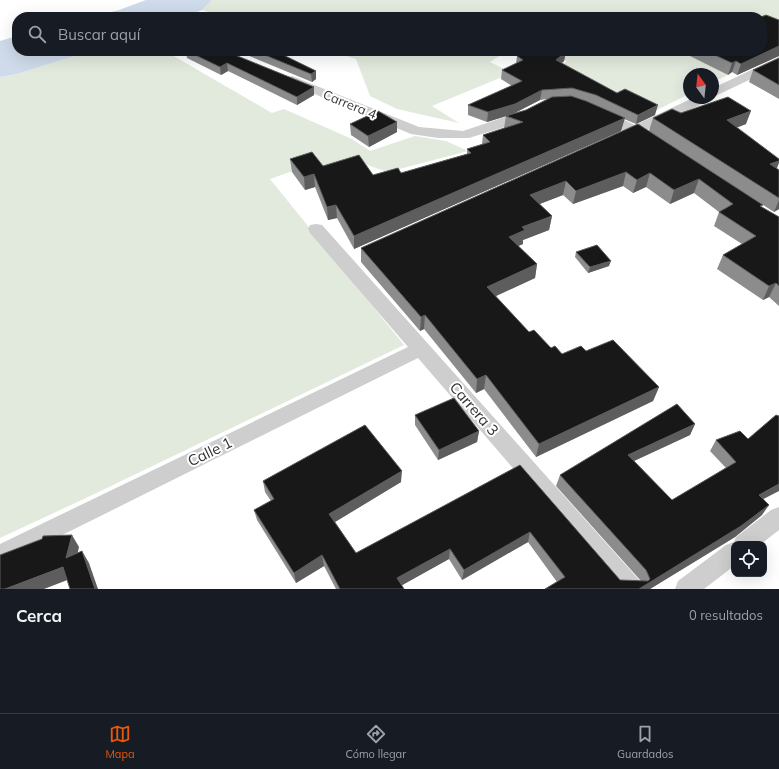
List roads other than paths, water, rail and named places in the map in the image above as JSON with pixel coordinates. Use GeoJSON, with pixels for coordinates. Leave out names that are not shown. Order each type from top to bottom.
{"type":"FeatureCollection","features":[{"type":"Feature","properties":{"kind":"street"},"geometry":{"type":"LineString","coordinates":[[719,90],[779,61]]}},
{"type":"Feature","properties":{"kind":"street","name":"Carrera 4"},"geometry":{"type":"LineString","coordinates":[[279,75],[416,131],[438,134],[464,135],[519,118],[539,108]]}},
{"type":"Feature","properties":{"kind":"street"},"geometry":{"type":"LineString","coordinates":[[614,141],[691,104]]}},
{"type":"Feature","properties":{"kind":"street"},"geometry":{"type":"LineString","coordinates":[[590,109],[636,131],[662,148]]}},
{"type":"Feature","properties":{"kind":"street","name":"Carrera 3"},"geometry":{"type":"LineString","coordinates":[[316,229],[353,258],[420,349],[632,589]]}},
{"type":"Feature","properties":{"kind":"street","name":"Calle 1"},"geometry":{"type":"LineString","coordinates":[[0,555],[420,349]]}},
{"type":"Feature","properties":{"kind":"street"},"geometry":{"type":"LineString","coordinates":[[748,541],[779,517]]}},
{"type":"Feature","properties":{"kind":"street"},"geometry":{"type":"LineString","coordinates":[[686,589],[731,554]]}},
{"type":"Feature","properties":{"kind":"water"},"geometry":{"type":"Polygon","coordinates":[[[146,0],[212,0],[202,10],[197,12],[111,12],[146,0]]]}},
{"type":"Feature","properties":{"kind":"water"},"geometry":{"type":"Polygon","coordinates":[[[12,37],[12,56],[75,56],[17,74],[0,77],[0,41],[12,37]]]}}]}
